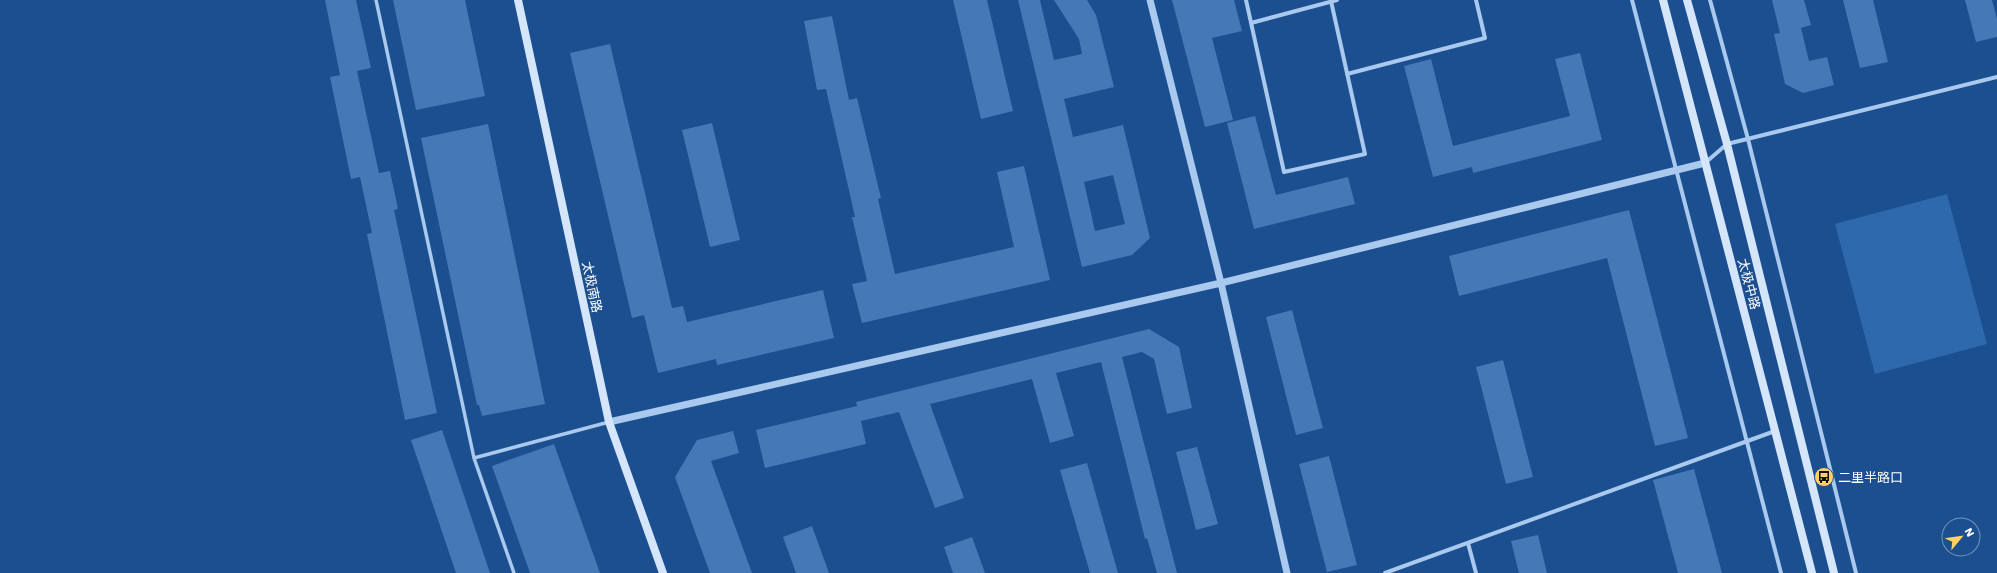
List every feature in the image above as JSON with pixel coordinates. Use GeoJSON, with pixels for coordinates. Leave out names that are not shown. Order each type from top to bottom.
{"type":"FeatureCollection","features":[{"type":"Feature","properties":{"kind":"main road","name":"太极南路"},"geometry":{"type":"LineString","coordinates":[[518,0],[609,422],[663,573]]}},
{"type":"Feature","properties":{"kind":"main road","name":"太极中路"},"geometry":{"type":"LineString","coordinates":[[1663,0],[1812,573]]}},
{"type":"Feature","properties":{"kind":"main road","name":"太极中路"},"geometry":{"type":"LineString","coordinates":[[1687,0],[1727,144],[1834,573]]}},
{"type":"Feature","properties":{"kind":"street"},"geometry":{"type":"LineString","coordinates":[[376,0],[474,458],[514,573]]}},
{"type":"Feature","properties":{"kind":"street"},"geometry":{"type":"LineString","coordinates":[[1150,0],[1221,283],[1287,573]]}},
{"type":"Feature","properties":{"kind":"street"},"geometry":{"type":"LineString","coordinates":[[1246,0],[1284,172],[1365,154],[1331,1]]}},
{"type":"Feature","properties":{"kind":"street"},"geometry":{"type":"LineString","coordinates":[[1250,22],[1337,0]]}},
{"type":"Feature","properties":{"kind":"street"},"geometry":{"type":"LineString","coordinates":[[1347,74],[1485,38],[1476,0]]}},
{"type":"Feature","properties":{"kind":"street"},"geometry":{"type":"LineString","coordinates":[[1632,0],[1781,573]]}},
{"type":"Feature","properties":{"kind":"street"},"geometry":{"type":"LineString","coordinates":[[1710,0],[1748,139],[1856,573]]}},
{"type":"Feature","properties":{"kind":"street"},"geometry":{"type":"LineString","coordinates":[[474,458],[609,422],[1221,283],[1705,163],[1727,144],[1997,77]]}},
{"type":"Feature","properties":{"kind":"street"},"geometry":{"type":"LineString","coordinates":[[1385,573],[1775,431]]}},
{"type":"Feature","properties":{"kind":"street"},"geometry":{"type":"LineString","coordinates":[[1468,543],[1476,573]]}},
{"type":"Feature","properties":{"kind":"shaded area"},"geometry":{"type":"Polygon","coordinates":[[[1947,194],[1987,344],[1875,374],[1835,224],[1947,194]]]}},
{"type":"Feature","properties":{"kind":"building"},"geometry":{"type":"Polygon","coordinates":[[[325,0],[356,0],[371,68],[357,71],[379,173],[390,171],[398,209],[394,210],[437,413],[405,420],[367,234],[372,233],[360,177],[351,179],[330,77],[340,75],[325,0]]]}},
{"type":"Feature","properties":{"kind":"building"},"geometry":{"type":"Polygon","coordinates":[[[393,0],[465,0],[485,96],[416,110],[393,0]]]}},
{"type":"Feature","properties":{"kind":"building"},"geometry":{"type":"Polygon","coordinates":[[[953,0],[987,0],[1013,111],[981,119],[953,0]]]}},
{"type":"Feature","properties":{"kind":"building"},"geometry":{"type":"Polygon","coordinates":[[[1018,0],[1040,0],[1054,60],[1082,54],[1079,39],[1054,0],[1087,0],[1096,15],[1114,87],[1064,99],[1073,137],[1123,125],[1150,238],[1132,255],[1082,267],[1018,0]],[[1113,175],[1084,182],[1095,231],[1125,224],[1113,175]]]}},
{"type":"Feature","properties":{"kind":"building"},"geometry":{"type":"Polygon","coordinates":[[[1172,0],[1234,0],[1242,31],[1212,38],[1233,120],[1205,127],[1172,0]]]}},
{"type":"Feature","properties":{"kind":"building"},"geometry":{"type":"Polygon","coordinates":[[[1772,0],[1804,0],[1811,25],[1801,28],[1809,61],[1827,57],[1834,85],[1803,93],[1785,84],[1774,34],[1780,33],[1772,0]]]}},
{"type":"Feature","properties":{"kind":"building"},"geometry":{"type":"Polygon","coordinates":[[[1843,0],[1873,0],[1888,62],[1860,68],[1843,0]]]}},
{"type":"Feature","properties":{"kind":"building"},"geometry":{"type":"Polygon","coordinates":[[[1965,0],[1992,0],[1997,19],[1997,37],[1976,42],[1965,0]]]}},
{"type":"Feature","properties":{"kind":"building"},"geometry":{"type":"Polygon","coordinates":[[[832,16],[849,100],[857,98],[881,198],[878,199],[895,274],[1014,247],[997,172],[1024,166],[1050,280],[862,323],[852,284],[867,281],[852,217],[855,217],[826,89],[817,90],[804,21],[832,16]]]}},
{"type":"Feature","properties":{"kind":"building"},"geometry":{"type":"Polygon","coordinates":[[[610,44],[672,308],[683,306],[687,322],[823,290],[834,338],[717,365],[716,359],[658,373],[644,315],[632,318],[570,53],[610,44]]]}},
{"type":"Feature","properties":{"kind":"building"},"geometry":{"type":"Polygon","coordinates":[[[1580,53],[1602,140],[1473,173],[1472,167],[1433,177],[1404,66],[1431,59],[1453,146],[1570,116],[1555,59],[1580,53]]]}},
{"type":"Feature","properties":{"kind":"building"},"geometry":{"type":"Polygon","coordinates":[[[1255,116],[1276,195],[1348,177],[1355,204],[1254,229],[1227,123],[1255,116]]]}},
{"type":"Feature","properties":{"kind":"building"},"geometry":{"type":"Polygon","coordinates":[[[712,123],[740,240],[710,247],[682,130],[712,123]]]}},
{"type":"Feature","properties":{"kind":"building"},"geometry":{"type":"Polygon","coordinates":[[[488,124],[545,404],[482,416],[479,405],[477,405],[421,138],[488,124]]]}},
{"type":"Feature","properties":{"kind":"building"},"geometry":{"type":"Polygon","coordinates":[[[1629,210],[1688,438],[1655,446],[1607,258],[1459,296],[1449,256],[1629,210]]]}},
{"type":"Feature","properties":{"kind":"building"},"geometry":{"type":"Polygon","coordinates":[[[1292,310],[1323,428],[1296,435],[1266,317],[1292,310]]]}},
{"type":"Feature","properties":{"kind":"building"},"geometry":{"type":"Polygon","coordinates":[[[1149,329],[1179,347],[1192,408],[1167,414],[1154,359],[1142,352],[1122,357],[1177,573],[1157,573],[1147,538],[1145,539],[1101,362],[1056,373],[1074,436],[1050,443],[1032,379],[930,404],[964,498],[935,508],[899,412],[861,421],[866,444],[765,468],[756,430],[857,406],[856,402],[1149,329]]]}},
{"type":"Feature","properties":{"kind":"building"},"geometry":{"type":"Polygon","coordinates":[[[1503,360],[1533,477],[1506,484],[1476,367],[1503,360]]]}},
{"type":"Feature","properties":{"kind":"building"},"geometry":{"type":"Polygon","coordinates":[[[442,430],[490,573],[456,573],[411,440],[442,430]]]}},
{"type":"Feature","properties":{"kind":"building"},"geometry":{"type":"Polygon","coordinates":[[[733,431],[739,453],[711,461],[752,573],[710,573],[675,477],[697,440],[733,431]]]}},
{"type":"Feature","properties":{"kind":"building"},"geometry":{"type":"Polygon","coordinates":[[[554,444],[600,573],[530,573],[492,466],[554,444]]]}},
{"type":"Feature","properties":{"kind":"building"},"geometry":{"type":"Polygon","coordinates":[[[1197,447],[1218,524],[1196,530],[1176,452],[1197,447]]]}},
{"type":"Feature","properties":{"kind":"building"},"geometry":{"type":"Polygon","coordinates":[[[1329,456],[1357,565],[1327,572],[1299,464],[1329,456]]]}},
{"type":"Feature","properties":{"kind":"building"},"geometry":{"type":"Polygon","coordinates":[[[1087,463],[1118,573],[1090,573],[1060,470],[1087,463]]]}},
{"type":"Feature","properties":{"kind":"building"},"geometry":{"type":"Polygon","coordinates":[[[1694,469],[1722,573],[1678,573],[1653,480],[1694,469]]]}},
{"type":"Feature","properties":{"kind":"building"},"geometry":{"type":"Polygon","coordinates":[[[812,526],[829,573],[796,573],[783,537],[812,526]]]}},
{"type":"Feature","properties":{"kind":"building"},"geometry":{"type":"Polygon","coordinates":[[[1538,535],[1547,573],[1519,573],[1511,541],[1538,535]]]}},
{"type":"Feature","properties":{"kind":"building"},"geometry":{"type":"Polygon","coordinates":[[[972,537],[985,573],[953,573],[944,547],[972,537]]]}},
{"type":"Feature","properties":{"kind":"place","name":"二里半路口"},"geometry":{"type":"Point","coordinates":[1824,477]}}]}
